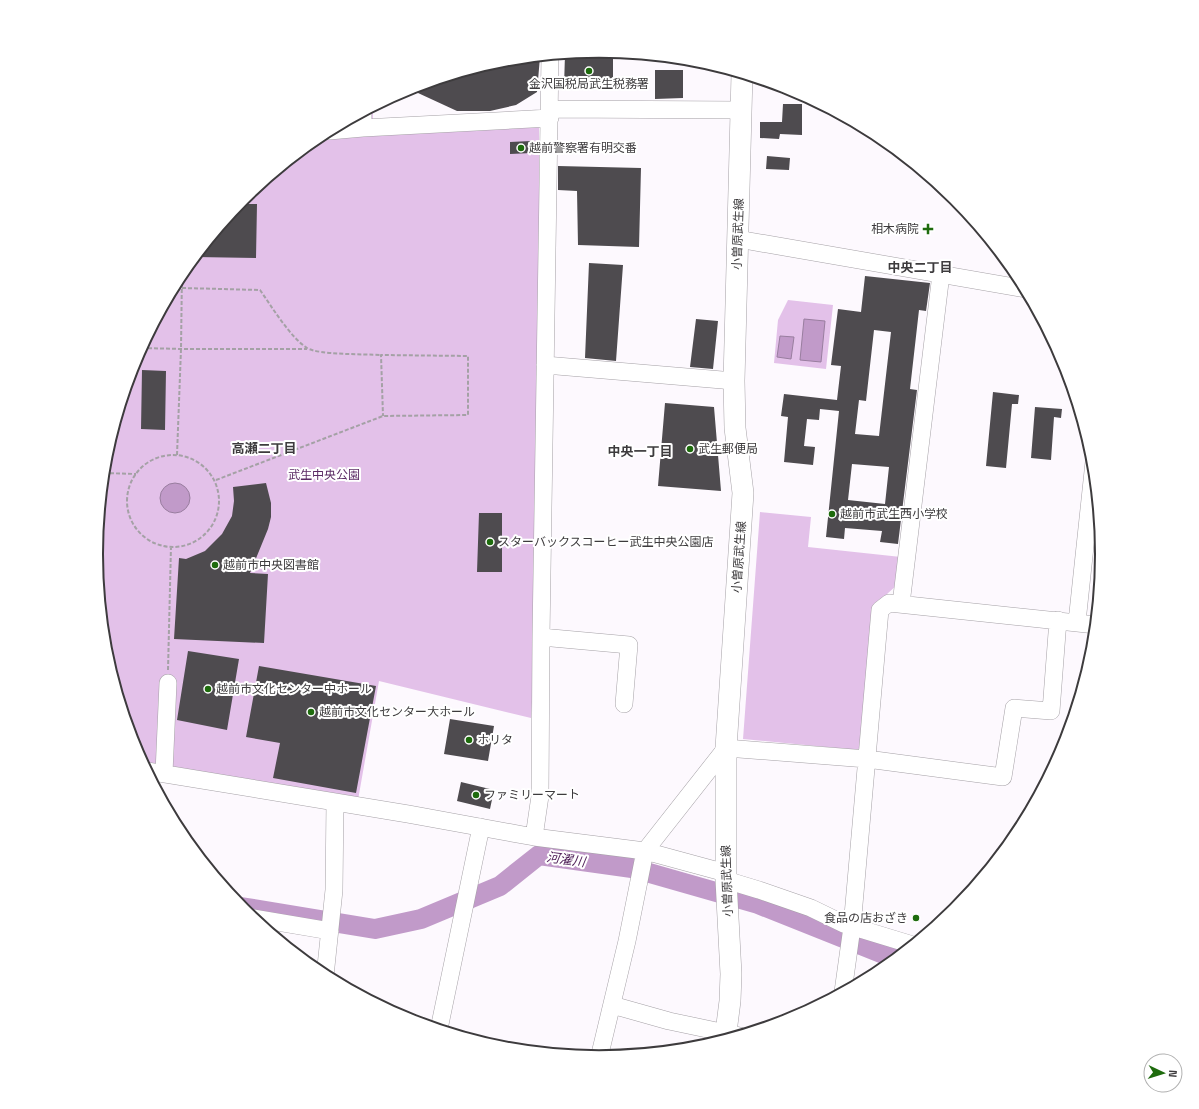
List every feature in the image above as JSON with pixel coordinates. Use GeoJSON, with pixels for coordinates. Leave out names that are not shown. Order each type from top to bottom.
{"type":"FeatureCollection","features":[{"type":"Feature","properties":{"kind":"main road","name":"小曽原武生線"},"geometry":{"type":"LineString","coordinates":[[730,1033],[731,974],[726,884],[726,748],[743,494],[735,428],[734,381],[742,79]]}},
{"type":"Feature","properties":{"kind":"street"},"geometry":{"type":"LineString","coordinates":[[534,837],[540,796],[540,637],[550,61]]}},
{"type":"Feature","properties":{"kind":"street"},"geometry":{"type":"LineString","coordinates":[[363,120],[742,110]]}},
{"type":"Feature","properties":{"kind":"street"},"geometry":{"type":"LineString","coordinates":[[738,239],[1017,287]]}},
{"type":"Feature","properties":{"kind":"street"},"geometry":{"type":"LineString","coordinates":[[901,604],[941,274]]}},
{"type":"Feature","properties":{"kind":"street"},"geometry":{"type":"LineString","coordinates":[[544,365],[734,381]]}},
{"type":"Feature","properties":{"kind":"street"},"geometry":{"type":"LineString","coordinates":[[1077,622],[1091,487]]}},
{"type":"Feature","properties":{"kind":"street"},"geometry":{"type":"LineString","coordinates":[[844,986],[852,927],[880,610],[889,603],[1091,624]]}},
{"type":"Feature","properties":{"kind":"street"},"geometry":{"type":"LineString","coordinates":[[601,1051],[627,941],[645,851],[726,748],[867,759],[1003,777],[1014,708],[1050,711],[1058,620]]}},
{"type":"Feature","properties":{"kind":"street"},"geometry":{"type":"LineString","coordinates":[[540,637],[629,645],[624,704]]}},
{"type":"Feature","properties":{"kind":"street"},"geometry":{"type":"LineString","coordinates":[[168,683],[156,772],[534,837],[645,851],[726,884],[751,888],[811,908],[852,927],[908,943]]}},
{"type":"Feature","properties":{"kind":"street"},"geometry":{"type":"LineString","coordinates":[[326,968],[334,890],[335,802]]}},
{"type":"Feature","properties":{"kind":"street"},"geometry":{"type":"LineString","coordinates":[[440,1025],[481,828]]}},
{"type":"Feature","properties":{"kind":"street"},"geometry":{"type":"LineString","coordinates":[[263,920],[330,931]]}},
{"type":"Feature","properties":{"kind":"street"},"geometry":{"type":"LineString","coordinates":[[612,1005],[725,1035]]}},
{"type":"Feature","properties":{"kind":"path"},"geometry":{"type":"LineString","coordinates":[[177,455],[182,288],[260,290],[292,334],[308,349]]}},
{"type":"Feature","properties":{"kind":"path"},"geometry":{"type":"LineString","coordinates":[[148,348],[308,349],[327,353],[468,356],[468,415],[383,416],[216,480]]}},
{"type":"Feature","properties":{"kind":"path"},"geometry":{"type":"LineString","coordinates":[[381,355],[383,416]]}},
{"type":"Feature","properties":{"kind":"path"},"geometry":{"type":"LineString","coordinates":[[177,455],[189,458],[205,468],[216,480],[220,498],[218,518],[208,532],[196,541],[180,547],[161,546],[150,541],[137,532],[130,519],[127,503],[128,492],[131,481],[136,474],[139,468],[156,456],[177,455]]}},
{"type":"Feature","properties":{"kind":"path"},"geometry":{"type":"LineString","coordinates":[[110,473],[136,474]]}},
{"type":"Feature","properties":{"kind":"path"},"geometry":{"type":"LineString","coordinates":[[168,683],[171,546]]}},
{"type":"Feature","properties":{"kind":"green space","name":"武生中央公園"},"geometry":{"type":"Polygon","coordinates":[[[373,113],[373,135],[539,125],[539,364],[536,640],[531,718],[379,681],[358,800],[151,767],[129,714],[120,683],[107,619],[104,587],[103,554],[107,490],[120,426],[129,395],[154,335],[187,279],[226,227],[248,203],[297,161],[324,142],[373,113]]]}},
{"type":"Feature","properties":{"kind":"green space"},"geometry":{"type":"Polygon","coordinates":[[[788,300],[833,305],[826,369],[774,363],[778,320],[788,300]]]}},
{"type":"Feature","properties":{"kind":"green space"},"geometry":{"type":"Polygon","coordinates":[[[760,512],[811,517],[808,547],[901,557],[898,584],[875,605],[863,745],[857,750],[743,739],[760,512]]]}},
{"type":"Feature","properties":{"kind":"shaded area"},"geometry":{"type":"Polygon","coordinates":[[[804,319],[825,321],[821,362],[800,360],[804,319]]]}},
{"type":"Feature","properties":{"kind":"shaded area"},"geometry":{"type":"Polygon","coordinates":[[[780,336],[794,337],[791,359],[777,357],[780,336]]]}},
{"type":"Feature","properties":{"kind":"shaded area"},"geometry":{"type":"Polygon","coordinates":[[[175,483],[181,484],[189,492],[189,504],[181,512],[175,513],[169,512],[161,504],[160,498],[161,492],[169,484],[175,483]]]}},
{"type":"Feature","properties":{"kind":"building","name":"金沢国税局武生税務署"},"geometry":{"type":"Polygon","coordinates":[[[613,58],[613,88],[564,87],[565,59],[613,58]]]}},
{"type":"Feature","properties":{"kind":"building"},"geometry":{"type":"Polygon","coordinates":[[[540,62],[537,92],[516,105],[490,111],[457,111],[418,93],[440,84],[471,75],[540,62]]]}},
{"type":"Feature","properties":{"kind":"building"},"geometry":{"type":"Polygon","coordinates":[[[655,70],[683,70],[683,98],[655,99],[655,70]]]}},
{"type":"Feature","properties":{"kind":"building"},"geometry":{"type":"Polygon","coordinates":[[[783,104],[802,104],[802,135],[780,134],[779,139],[760,138],[760,122],[782,122],[783,104]]]}},
{"type":"Feature","properties":{"kind":"building","name":"越前警察署有明交番"},"geometry":{"type":"Polygon","coordinates":[[[531,141],[532,153],[510,154],[510,142],[531,141]]]}},
{"type":"Feature","properties":{"kind":"building"},"geometry":{"type":"Polygon","coordinates":[[[767,156],[790,158],[789,170],[766,169],[767,156]]]}},
{"type":"Feature","properties":{"kind":"building"},"geometry":{"type":"Polygon","coordinates":[[[558,166],[641,168],[639,247],[578,245],[577,191],[558,190],[558,166]]]}},
{"type":"Feature","properties":{"kind":"building"},"geometry":{"type":"Polygon","coordinates":[[[247,204],[257,204],[256,258],[202,257],[226,227],[247,204]]]}},
{"type":"Feature","properties":{"kind":"building"},"geometry":{"type":"Polygon","coordinates":[[[589,263],[623,265],[616,361],[585,358],[589,263]]]}},
{"type":"Feature","properties":{"kind":"building"},"geometry":{"type":"Polygon","coordinates":[[[865,276],[930,283],[926,311],[919,310],[910,389],[917,390],[898,544],[880,542],[882,531],[845,528],[844,539],[826,537],[839,411],[820,409],[819,420],[807,419],[804,446],[815,447],[813,465],[784,462],[788,417],[781,416],[784,394],[837,400],[841,366],[831,365],[838,309],[861,312],[865,276]],[[874,330],[866,401],[859,400],[855,434],[879,436],[891,332],[874,330]],[[852,464],[848,500],[885,504],[889,467],[852,464]]]}},
{"type":"Feature","properties":{"kind":"building"},"geometry":{"type":"Polygon","coordinates":[[[696,319],[718,321],[713,369],[690,367],[696,319]]]}},
{"type":"Feature","properties":{"kind":"building"},"geometry":{"type":"Polygon","coordinates":[[[142,370],[166,371],[165,430],[141,429],[142,370]]]}},
{"type":"Feature","properties":{"kind":"building"},"geometry":{"type":"Polygon","coordinates":[[[993,392],[1019,395],[1018,404],[1012,404],[1006,468],[986,466],[993,392]]]}},
{"type":"Feature","properties":{"kind":"building"},"geometry":{"type":"Polygon","coordinates":[[[665,403],[714,407],[721,491],[658,486],[665,403]]]}},
{"type":"Feature","properties":{"kind":"building"},"geometry":{"type":"Polygon","coordinates":[[[1035,407],[1062,409],[1061,418],[1054,417],[1051,460],[1031,458],[1035,407]]]}},
{"type":"Feature","properties":{"kind":"building","name":"越前市中央図書館"},"geometry":{"type":"Polygon","coordinates":[[[266,483],[271,503],[271,517],[268,529],[250,573],[268,574],[264,643],[174,639],[179,558],[186,559],[205,551],[222,534],[232,516],[234,501],[233,487],[266,483]]]}},
{"type":"Feature","properties":{"kind":"building","name":"スターバックスコーヒー武生中央公園店"},"geometry":{"type":"Polygon","coordinates":[[[479,513],[502,513],[502,572],[477,572],[479,513]]]}},
{"type":"Feature","properties":{"kind":"building","name":"越前市文化センター中ホール"},"geometry":{"type":"Polygon","coordinates":[[[188,651],[239,659],[227,730],[177,720],[188,651]]]}},
{"type":"Feature","properties":{"kind":"building","name":"越前市文化センター大ホール"},"geometry":{"type":"Polygon","coordinates":[[[259,666],[376,686],[356,793],[273,778],[280,743],[246,737],[259,666]]]}},
{"type":"Feature","properties":{"kind":"building","name":"ホリタ"},"geometry":{"type":"Polygon","coordinates":[[[450,719],[494,726],[488,761],[444,754],[450,719]]]}},
{"type":"Feature","properties":{"kind":"building","name":"ファミリーマート"},"geometry":{"type":"Polygon","coordinates":[[[461,782],[494,790],[490,809],[457,801],[461,782]]]}},
{"type":"Feature","properties":{"kind":"waterway","name":"河濯川"},"geometry":{"type":"LineString","coordinates":[[251,909],[375,929],[421,919],[500,886],[539,855],[632,868],[758,904],[890,957]]}},
{"type":"Feature","properties":{"kind":"place","name":"金沢国税局武生税務署"},"geometry":{"type":"Point","coordinates":[589,71]}},
{"type":"Feature","properties":{"kind":"place","name":"越前警察署有明交番"},"geometry":{"type":"Point","coordinates":[521,148]}},
{"type":"Feature","properties":{"kind":"place","name":"相木病院"},"geometry":{"type":"Point","coordinates":[928,229]}},
{"type":"Feature","properties":{"kind":"place","name":"武生郵便局"},"geometry":{"type":"Point","coordinates":[690,449]}},
{"type":"Feature","properties":{"kind":"place","name":"越前市武生西小学校"},"geometry":{"type":"Point","coordinates":[832,514]}},
{"type":"Feature","properties":{"kind":"place","name":"スターバックスコーヒー武生中央公園店"},"geometry":{"type":"Point","coordinates":[490,542]}},
{"type":"Feature","properties":{"kind":"place","name":"越前市中央図書館"},"geometry":{"type":"Point","coordinates":[215,565]}},
{"type":"Feature","properties":{"kind":"place","name":"越前市文化センター中ホール"},"geometry":{"type":"Point","coordinates":[208,689]}},
{"type":"Feature","properties":{"kind":"place","name":"越前市文化センター大ホール"},"geometry":{"type":"Point","coordinates":[311,712]}},
{"type":"Feature","properties":{"kind":"place","name":"ホリタ"},"geometry":{"type":"Point","coordinates":[469,740]}},
{"type":"Feature","properties":{"kind":"place","name":"ファミリーマート"},"geometry":{"type":"Point","coordinates":[476,795]}},
{"type":"Feature","properties":{"kind":"place","name":"食品の店おざき"},"geometry":{"type":"Point","coordinates":[916,918]}},
{"type":"Feature","properties":{"kind":"district","name":"中央二丁目"},"geometry":{"type":"Point","coordinates":[920,267]}},
{"type":"Feature","properties":{"kind":"district","name":"高瀬二丁目"},"geometry":{"type":"Point","coordinates":[264,448]}},
{"type":"Feature","properties":{"kind":"district","name":"中央一丁目"},"geometry":{"type":"Point","coordinates":[640,451]}}]}
